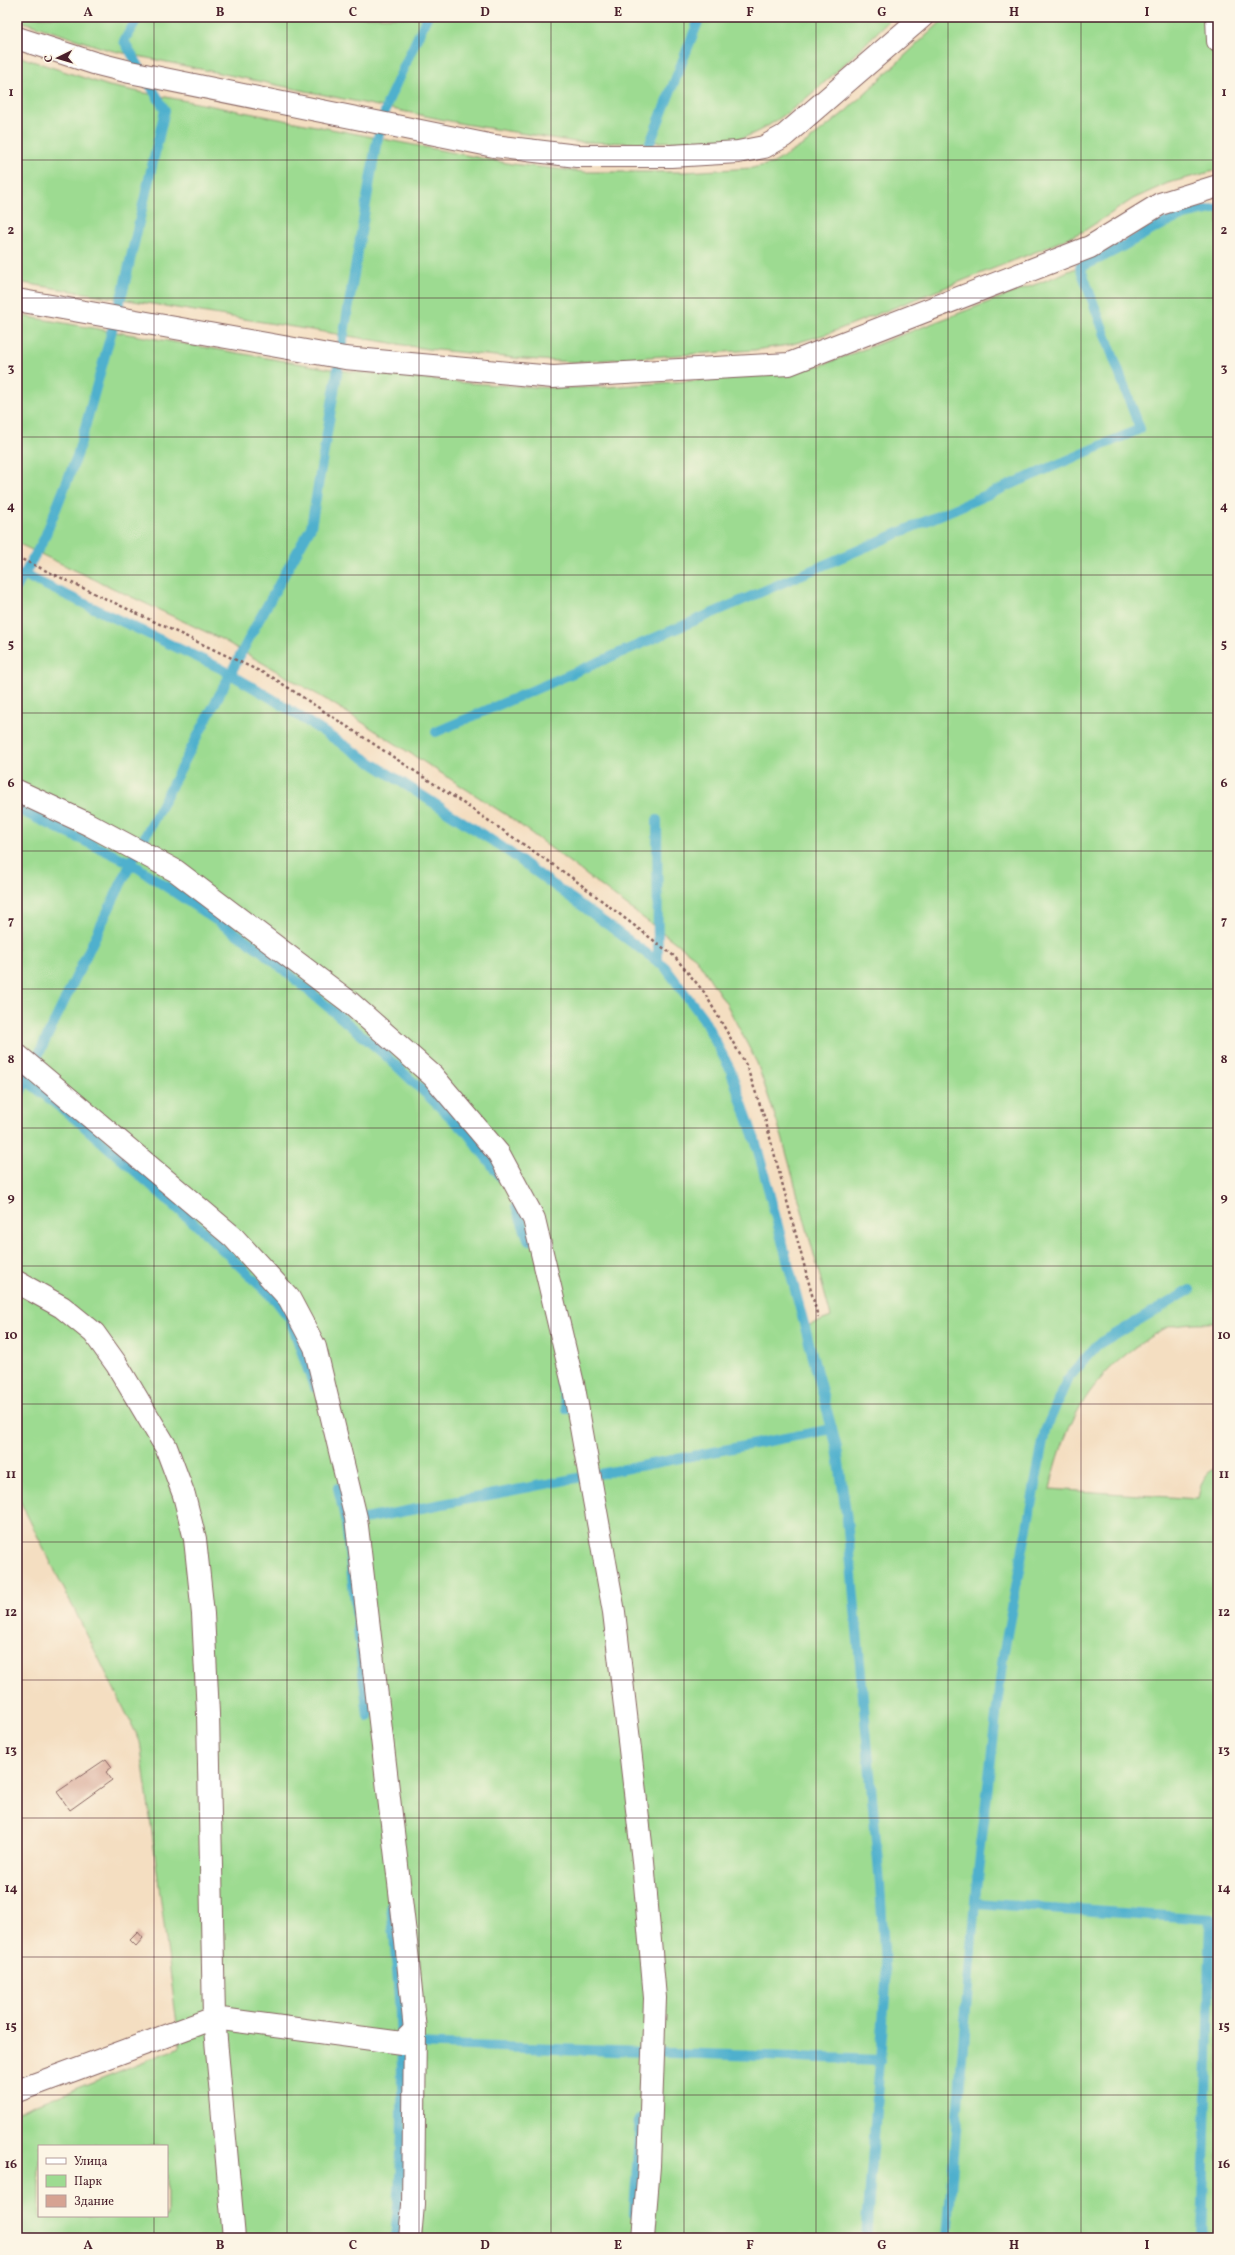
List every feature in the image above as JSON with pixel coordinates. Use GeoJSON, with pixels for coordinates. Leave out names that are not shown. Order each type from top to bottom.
{"type":"FeatureCollection","features":[{"type":"Feature","properties":{"kind":"main road"},"geometry":{"type":"LineString","coordinates":[[17,38],[94,64],[494,146],[577,156],[671,156],[738,152],[764,147],[784,136],[922,17]]}},
{"type":"Feature","properties":{"kind":"main road"},"geometry":{"type":"LineString","coordinates":[[1217,17],[1218,41]]}},
{"type":"Feature","properties":{"kind":"main road"},"geometry":{"type":"LineString","coordinates":[[17,300],[345,358],[553,377],[789,364],[1090,247],[1160,204],[1218,186]]}},
{"type":"Feature","properties":{"kind":"main road"},"geometry":{"type":"LineString","coordinates":[[17,791],[88,824],[176,871],[348,1001],[433,1076],[499,1154],[534,1219],[574,1388],[614,1612],[642,1853],[655,1998],[649,2166],[642,2238]]}},
{"type":"Feature","properties":{"kind":"main road"},"geometry":{"type":"LineString","coordinates":[[17,1055],[233,1237],[289,1298],[315,1347],[356,1518],[415,2030],[413,2205],[410,2238]]}},
{"type":"Feature","properties":{"kind":"main road"},"geometry":{"type":"LineString","coordinates":[[17,1282],[62,1307],[94,1333],[117,1365],[166,1447],[184,1495],[195,1539],[203,1614],[208,1714],[214,2018],[234,2238]]}},
{"type":"Feature","properties":{"kind":"main road"},"geometry":{"type":"LineString","coordinates":[[17,2091],[214,2018],[402,2043],[415,2030]]}},
{"type":"Feature","properties":{"kind":"path"},"geometry":{"type":"LineString","coordinates":[[17,557],[272,677],[565,872],[674,956],[704,992],[746,1065],[765,1119],[818,1317]]}},
{"type":"Feature","properties":{"kind":"green space"},"geometry":{"type":"Polygon","coordinates":[[[17,17],[893,17],[840,68],[799,104],[758,131],[739,139],[632,143],[576,142],[464,124],[109,50],[17,20],[17,17]]]}},
{"type":"Feature","properties":{"kind":"green space"},"geometry":{"type":"Polygon","coordinates":[[[946,17],[1218,17],[1218,170],[1168,183],[1133,199],[1084,231],[1043,249],[827,334],[789,345],[754,350],[574,362],[524,359],[428,349],[17,282],[17,56],[109,86],[512,164],[584,172],[685,172],[752,168],[774,163],[806,143],[846,111],[946,17]]]}},
{"type":"Feature","properties":{"kind":"green space"},"geometry":{"type":"Polygon","coordinates":[[[1218,207],[1218,1323],[1195,1323],[1172,1326],[1153,1335],[1118,1361],[1090,1392],[1079,1409],[1069,1428],[1062,1447],[1055,1467],[1050,1489],[1198,1499],[1200,1488],[1206,1476],[1218,1466],[1218,2238],[17,2238],[17,2112],[180,2047],[140,1741],[17,1495],[17,570],[216,663],[274,697],[502,845],[667,966],[705,1017],[733,1069],[758,1141],[807,1326],[831,1317],[782,1137],[757,1063],[727,1005],[696,958],[511,818],[332,703],[221,639],[17,543],[17,315],[337,370],[467,383],[553,388],[608,387],[740,377],[791,372],[822,365],[1047,280],[1105,256],[1153,227],[1181,215],[1218,207]]]}},
{"type":"Feature","properties":{"kind":"building"},"geometry":{"type":"Polygon","coordinates":[[[106,1759],[112,1767],[106,1772],[112,1780],[70,1810],[57,1792],[106,1759]]]}},
{"type":"Feature","properties":{"kind":"building"},"geometry":{"type":"Polygon","coordinates":[[[138,1932],[143,1938],[136,1946],[130,1940],[138,1932]]]}},
{"type":"Feature","properties":{"kind":"waterway"},"geometry":{"type":"LineString","coordinates":[[17,587],[44,539],[77,456],[124,287],[165,110],[124,41],[138,17]]}},
{"type":"Feature","properties":{"kind":"waterway"},"geometry":{"type":"LineString","coordinates":[[17,1099],[131,863],[255,627],[311,527],[376,145],[388,101],[427,17]]}},
{"type":"Feature","properties":{"kind":"waterway"},"geometry":{"type":"LineString","coordinates":[[650,143],[700,17]]}},
{"type":"Feature","properties":{"kind":"waterway"},"geometry":{"type":"LineString","coordinates":[[436,732],[1140,429],[1080,267],[1105,256],[1179,217],[1218,208]]}},
{"type":"Feature","properties":{"kind":"waterway"},"geometry":{"type":"LineString","coordinates":[[24,575],[220,668],[271,698],[502,847],[665,967],[703,1018],[730,1069],[756,1143],[837,1448],[847,1520],[880,1884],[886,1984],[866,2238]]}},
{"type":"Feature","properties":{"kind":"waterway"},"geometry":{"type":"LineString","coordinates":[[17,809],[131,863],[259,949],[384,1054],[468,1134],[501,1177]]}},
{"type":"Feature","properties":{"kind":"waterway"},"geometry":{"type":"LineString","coordinates":[[657,820],[658,962]]}},
{"type":"Feature","properties":{"kind":"waterway"},"geometry":{"type":"LineString","coordinates":[[17,1073],[79,1122],[202,1230],[276,1301],[290,1319],[314,1387]]}},
{"type":"Feature","properties":{"kind":"waterway"},"geometry":{"type":"LineString","coordinates":[[516,1207],[529,1241]]}},
{"type":"Feature","properties":{"kind":"waterway"},"geometry":{"type":"LineString","coordinates":[[947,2238],[976,1889],[1003,1656],[1045,1431],[1067,1380],[1097,1345],[1190,1290]]}},
{"type":"Feature","properties":{"kind":"waterway"},"geometry":{"type":"LineString","coordinates":[[558,1368],[567,1409]]}},
{"type":"Feature","properties":{"kind":"waterway"},"geometry":{"type":"LineString","coordinates":[[354,1521],[832,1429]]}},
{"type":"Feature","properties":{"kind":"waterway"},"geometry":{"type":"LineString","coordinates":[[338,1488],[346,1523],[368,1716]]}},
{"type":"Feature","properties":{"kind":"waterway"},"geometry":{"type":"LineString","coordinates":[[975,1903],[1211,1919],[1202,2238]]}},
{"type":"Feature","properties":{"kind":"waterway"},"geometry":{"type":"LineString","coordinates":[[391,1905],[401,2030],[402,2072],[401,2155],[395,2238]]}},
{"type":"Feature","properties":{"kind":"waterway"},"geometry":{"type":"LineString","coordinates":[[412,2044],[881,2060]]}},
{"type":"Feature","properties":{"kind":"waterway"},"geometry":{"type":"LineString","coordinates":[[634,2213],[640,2119]]}}]}
